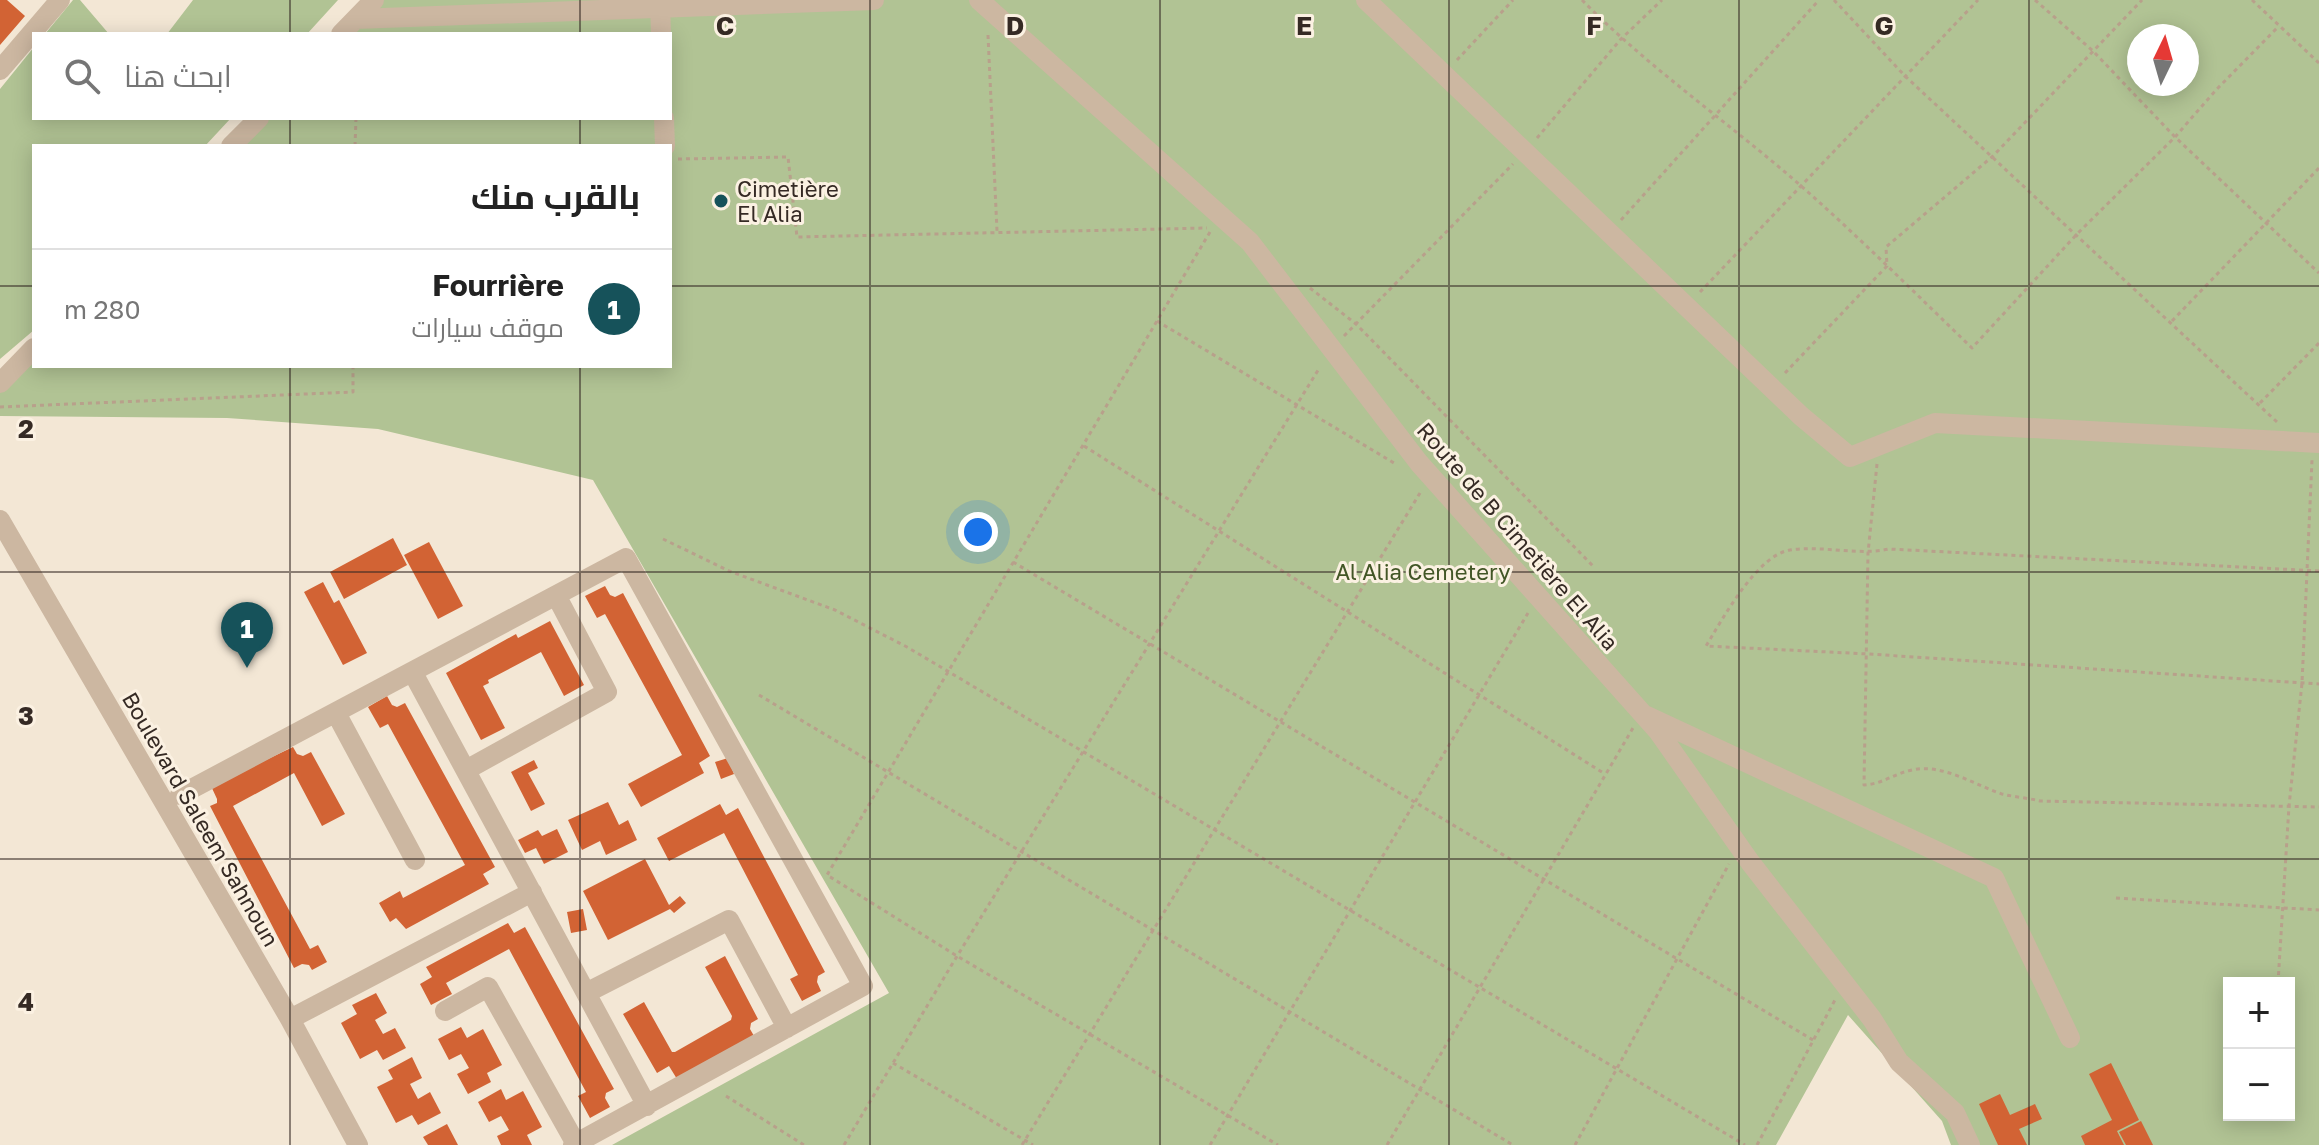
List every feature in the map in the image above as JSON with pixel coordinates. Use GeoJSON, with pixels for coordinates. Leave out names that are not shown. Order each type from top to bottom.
{"type":"FeatureCollection","features":[{"type":"Feature","properties":{"kind":"street"},"geometry":{"type":"LineString","coordinates":[[33,32],[60,0]]}},
{"type":"Feature","properties":{"kind":"street"},"geometry":{"type":"LineString","coordinates":[[343,32],[374,0]]}},
{"type":"Feature","properties":{"kind":"street"},"geometry":{"type":"LineString","coordinates":[[356,19],[660,4],[874,0]]}},
{"type":"Feature","properties":{"kind":"street"},"geometry":{"type":"LineString","coordinates":[[1366,0],[1771,387],[1850,457],[1935,423],[2310,442]]}},
{"type":"Feature","properties":{"kind":"street","name":"Route de B Cimetière El Alia"},"geometry":{"type":"LineString","coordinates":[[983,3],[1250,242],[1431,476],[1658,731],[1739,846],[1872,1019],[1899,1062],[1955,1113],[1970,1145]]}},
{"type":"Feature","properties":{"kind":"street"},"geometry":{"type":"LineString","coordinates":[[660,4],[661,32]]}},
{"type":"Feature","properties":{"kind":"street"},"geometry":{"type":"LineString","coordinates":[[0,70],[32,33]]}},
{"type":"Feature","properties":{"kind":"street"},"geometry":{"type":"LineString","coordinates":[[233,144],[257,120]]}},
{"type":"Feature","properties":{"kind":"street"},"geometry":{"type":"LineString","coordinates":[[664,120],[665,144]]}},
{"type":"Feature","properties":{"kind":"street"},"geometry":{"type":"LineString","coordinates":[[0,383],[32,350]]}},
{"type":"Feature","properties":{"kind":"street","name":"Boulevard Saleem Sahnoun"},"geometry":{"type":"LineString","coordinates":[[0,520],[290,1019],[358,1145]]}},
{"type":"Feature","properties":{"kind":"street"},"geometry":{"type":"LineString","coordinates":[[180,795],[626,558],[863,986],[574,1144],[488,987],[445,1011]]}},
{"type":"Feature","properties":{"kind":"street"},"geometry":{"type":"LineString","coordinates":[[466,770],[607,692],[557,597]]}},
{"type":"Feature","properties":{"kind":"street"},"geometry":{"type":"LineString","coordinates":[[413,673],[647,1106]]}},
{"type":"Feature","properties":{"kind":"street"},"geometry":{"type":"LineString","coordinates":[[336,713],[415,860]]}},
{"type":"Feature","properties":{"kind":"street"},"geometry":{"type":"LineString","coordinates":[[1642,713],[1994,878],[2070,1038]]}},
{"type":"Feature","properties":{"kind":"street"},"geometry":{"type":"LineString","coordinates":[[290,1019],[532,892]]}},
{"type":"Feature","properties":{"kind":"street"},"geometry":{"type":"LineString","coordinates":[[586,993],[729,920],[787,1028]]}},
{"type":"Feature","properties":{"kind":"path"},"geometry":{"type":"LineString","coordinates":[[1444,74],[1513,0]]}},
{"type":"Feature","properties":{"kind":"path"},"geometry":{"type":"LineString","coordinates":[[1582,0],[1621,39],[1802,186],[1972,348],[2077,234],[2175,137],[2279,26]]}},
{"type":"Feature","properties":{"kind":"path"},"geometry":{"type":"LineString","coordinates":[[844,1145],[1331,349],[1525,152],[1621,39],[1662,0]]}},
{"type":"Feature","properties":{"kind":"path"},"geometry":{"type":"LineString","coordinates":[[1609,233],[1819,0]]}},
{"type":"Feature","properties":{"kind":"path"},"geometry":{"type":"LineString","coordinates":[[1834,0],[1905,76],[2259,403],[2310,442],[2302,683],[2289,806],[2278,977]]}},
{"type":"Feature","properties":{"kind":"path"},"geometry":{"type":"LineString","coordinates":[[1687,307],[1978,0]]}},
{"type":"Feature","properties":{"kind":"path"},"geometry":{"type":"LineString","coordinates":[[2035,0],[2093,51],[2175,137],[2319,273]]}},
{"type":"Feature","properties":{"kind":"path"},"geometry":{"type":"LineString","coordinates":[[1771,387],[1887,266],[1886,247],[1993,156],[2142,0]]}},
{"type":"Feature","properties":{"kind":"path"},"geometry":{"type":"LineString","coordinates":[[2252,0],[2319,63]]}},
{"type":"Feature","properties":{"kind":"path"},"geometry":{"type":"LineString","coordinates":[[983,3],[997,232]]}},
{"type":"Feature","properties":{"kind":"path"},"geometry":{"type":"LineString","coordinates":[[355,144],[356,120]]}},
{"type":"Feature","properties":{"kind":"path"},"geometry":{"type":"LineString","coordinates":[[672,159],[788,157],[797,237],[1212,228],[827,875],[957,956],[1278,1145]]}},
{"type":"Feature","properties":{"kind":"path"},"geometry":{"type":"LineString","coordinates":[[2172,322],[2319,168]]}},
{"type":"Feature","properties":{"kind":"path"},"geometry":{"type":"LineString","coordinates":[[1307,286],[1356,324],[1593,566]]}},
{"type":"Feature","properties":{"kind":"path"},"geometry":{"type":"LineString","coordinates":[[1157,321],[1401,467]]}},
{"type":"Feature","properties":{"kind":"path"},"geometry":{"type":"LineString","coordinates":[[2259,403],[2319,343]]}},
{"type":"Feature","properties":{"kind":"path"},"geometry":{"type":"LineString","coordinates":[[0,407],[353,392],[353,368]]}},
{"type":"Feature","properties":{"kind":"path"},"geometry":{"type":"LineString","coordinates":[[1083,445],[1605,774]]}},
{"type":"Feature","properties":{"kind":"path"},"geometry":{"type":"LineString","coordinates":[[1879,445],[1868,553],[1869,654],[1864,785],[1879,785],[1912,769],[1939,772],[2002,794],[2040,801],[2319,807]]}},
{"type":"Feature","properties":{"kind":"path"},"geometry":{"type":"LineString","coordinates":[[1023,1143],[1431,476]]}},
{"type":"Feature","properties":{"kind":"path"},"geometry":{"type":"LineString","coordinates":[[663,539],[729,571],[835,610],[907,647],[1745,1145]]}},
{"type":"Feature","properties":{"kind":"path"},"geometry":{"type":"LineString","coordinates":[[2319,571],[1889,549],[1868,553],[1787,550],[1757,570],[1706,646],[2319,684]]}},
{"type":"Feature","properties":{"kind":"path"},"geometry":{"type":"LineString","coordinates":[[1013,562],[1813,1040]]}},
{"type":"Feature","properties":{"kind":"path"},"geometry":{"type":"LineString","coordinates":[[1210,1145],[1538,597]]}},
{"type":"Feature","properties":{"kind":"path"},"geometry":{"type":"LineString","coordinates":[[759,695],[1513,1145]]}},
{"type":"Feature","properties":{"kind":"path"},"geometry":{"type":"LineString","coordinates":[[1387,1145],[1642,713]]}},
{"type":"Feature","properties":{"kind":"path"},"geometry":{"type":"LineString","coordinates":[[1575,1145],[1739,846]]}},
{"type":"Feature","properties":{"kind":"path"},"geometry":{"type":"LineString","coordinates":[[2116,898],[2319,910]]}},
{"type":"Feature","properties":{"kind":"path"},"geometry":{"type":"LineString","coordinates":[[1757,1145],[1844,982]]}},
{"type":"Feature","properties":{"kind":"path"},"geometry":{"type":"LineString","coordinates":[[893,1063],[1023,1143],[1033,1145]]}},
{"type":"Feature","properties":{"kind":"path"},"geometry":{"type":"LineString","coordinates":[[726,1096],[804,1145]]}},
{"type":"Feature","properties":{"kind":"green space"},"geometry":{"type":"Polygon","coordinates":[[[73,0],[80,0],[107,32],[47,32],[73,0]]]}},
{"type":"Feature","properties":{"kind":"green space"},"geometry":{"type":"Polygon","coordinates":[[[193,0],[338,0],[309,32],[169,32],[193,0]]]}},
{"type":"Feature","properties":{"kind":"green space","name":"Al Alia Cemetery"},"geometry":{"type":"Polygon","coordinates":[[[382,0],[2319,0],[2319,1145],[1951,1145],[1942,1121],[1848,1015],[1776,1145],[612,1145],[889,993],[593,480],[378,429],[227,418],[0,416],[0,370],[32,340],[32,368],[672,368],[672,144],[241,144],[264,120],[672,120],[672,32],[351,32],[382,0]]]}},
{"type":"Feature","properties":{"kind":"green space"},"geometry":{"type":"Polygon","coordinates":[[[32,49],[32,120],[229,120],[207,144],[32,144],[32,332],[0,359],[0,89],[32,49]]]}},
{"type":"Feature","properties":{"kind":"building"},"geometry":{"type":"Polygon","coordinates":[[[0,0],[7,0],[25,16],[0,45],[0,0]]]}},
{"type":"Feature","properties":{"kind":"building"},"geometry":{"type":"Polygon","coordinates":[[[393,538],[407,565],[344,599],[330,572],[393,538]]]}},
{"type":"Feature","properties":{"kind":"building"},"geometry":{"type":"Polygon","coordinates":[[[429,542],[463,606],[438,619],[404,555],[429,542]]]}},
{"type":"Feature","properties":{"kind":"building"},"geometry":{"type":"Polygon","coordinates":[[[323,582],[334,603],[339,600],[367,653],[343,665],[304,592],[323,582]]]}},
{"type":"Feature","properties":{"kind":"building"},"geometry":{"type":"Polygon","coordinates":[[[605,586],[615,597],[623,593],[710,756],[699,763],[704,773],[641,807],[628,784],[682,755],[605,614],[597,618],[585,596],[605,586]]]}},
{"type":"Feature","properties":{"kind":"building"},"geometry":{"type":"Polygon","coordinates":[[[550,621],[584,685],[564,696],[541,652],[488,680],[489,683],[483,686],[505,728],[481,740],[446,673],[516,634],[518,638],[550,621]]]}},
{"type":"Feature","properties":{"kind":"building"},"geometry":{"type":"Polygon","coordinates":[[[387,696],[397,707],[405,703],[495,867],[483,874],[489,884],[406,929],[396,918],[390,922],[379,903],[400,891],[403,898],[465,865],[388,724],[380,728],[368,707],[387,696]]]}},
{"type":"Feature","properties":{"kind":"building"},"geometry":{"type":"Polygon","coordinates":[[[293,747],[297,754],[303,756],[311,752],[345,814],[322,826],[294,773],[233,806],[310,949],[318,945],[327,962],[312,970],[309,965],[302,964],[294,968],[210,806],[217,803],[211,786],[293,747]]]}},
{"type":"Feature","properties":{"kind":"building"},"geometry":{"type":"Polygon","coordinates":[[[728,758],[734,774],[721,779],[715,762],[728,758]]]}},
{"type":"Feature","properties":{"kind":"building"},"geometry":{"type":"Polygon","coordinates":[[[534,760],[538,768],[528,773],[545,804],[531,811],[511,772],[534,760]]]}},
{"type":"Feature","properties":{"kind":"building"},"geometry":{"type":"Polygon","coordinates":[[[608,802],[619,825],[628,820],[637,840],[606,855],[600,841],[582,850],[568,820],[608,802]]]}},
{"type":"Feature","properties":{"kind":"building"},"geometry":{"type":"Polygon","coordinates":[[[720,804],[726,815],[738,808],[825,972],[818,976],[821,991],[802,1001],[790,979],[798,975],[724,833],[669,861],[657,838],[720,804]]]}},
{"type":"Feature","properties":{"kind":"building"},"geometry":{"type":"Polygon","coordinates":[[[557,829],[568,852],[544,864],[536,848],[525,853],[518,840],[538,830],[542,836],[557,829]]]}},
{"type":"Feature","properties":{"kind":"building"},"geometry":{"type":"Polygon","coordinates":[[[645,859],[669,905],[680,896],[686,903],[674,913],[670,909],[608,940],[583,891],[645,859]]]}},
{"type":"Feature","properties":{"kind":"building"},"geometry":{"type":"Polygon","coordinates":[[[583,909],[587,930],[571,933],[567,912],[583,909]]]}},
{"type":"Feature","properties":{"kind":"building"},"geometry":{"type":"Polygon","coordinates":[[[508,923],[514,933],[525,927],[614,1089],[606,1093],[610,1107],[590,1118],[578,1096],[586,1092],[509,949],[446,983],[452,994],[431,1005],[420,984],[432,977],[426,967],[508,923]]]}},
{"type":"Feature","properties":{"kind":"building"},"geometry":{"type":"Polygon","coordinates":[[[725,956],[758,1019],[751,1023],[754,1036],[677,1079],[669,1066],[657,1073],[623,1014],[644,1002],[672,1052],[675,1052],[731,1020],[732,1016],[705,967],[725,956]]]}},
{"type":"Feature","properties":{"kind":"building"},"geometry":{"type":"Polygon","coordinates":[[[376,993],[387,1013],[375,1020],[383,1034],[395,1028],[406,1048],[383,1060],[377,1050],[360,1059],[341,1023],[357,1014],[352,1005],[376,993]]]}},
{"type":"Feature","properties":{"kind":"building"},"geometry":{"type":"Polygon","coordinates":[[[461,1027],[467,1038],[483,1029],[502,1065],[487,1073],[491,1082],[468,1094],[457,1074],[469,1068],[461,1054],[449,1060],[438,1039],[461,1027]]]}},
{"type":"Feature","properties":{"kind":"building"},"geometry":{"type":"Polygon","coordinates":[[[412,1057],[422,1078],[410,1084],[418,1099],[430,1092],[441,1113],[418,1125],[412,1115],[396,1123],[377,1087],[393,1079],[388,1070],[412,1057]]]}},
{"type":"Feature","properties":{"kind":"building"},"geometry":{"type":"Polygon","coordinates":[[[2111,1063],[2139,1120],[2117,1131],[2124,1145],[2085,1145],[2081,1136],[2112,1120],[2089,1074],[2111,1063]]]}},
{"type":"Feature","properties":{"kind":"building"},"geometry":{"type":"Polygon","coordinates":[[[501,1089],[506,1100],[523,1091],[542,1127],[527,1135],[532,1145],[501,1145],[497,1136],[509,1130],[501,1116],[489,1122],[478,1102],[501,1089]]]}},
{"type":"Feature","properties":{"kind":"building"},"geometry":{"type":"Polygon","coordinates":[[[2000,1094],[2010,1115],[2035,1104],[2042,1119],[2019,1129],[2027,1145],[1998,1145],[1979,1104],[2000,1094]]]}},
{"type":"Feature","properties":{"kind":"building"},"geometry":{"type":"Polygon","coordinates":[[[2141,1121],[2153,1145],[2126,1145],[2119,1132],[2141,1121]]]}},
{"type":"Feature","properties":{"kind":"building"},"geometry":{"type":"Polygon","coordinates":[[[447,1124],[458,1145],[428,1145],[423,1137],[447,1124]]]}},
{"type":"Feature","properties":{"kind":"place","name":"Cimetière El Alia"},"geometry":{"type":"Point","coordinates":[721,201]}},
{"type":"Feature","properties":{"kind":"place","name":"Fourrière"},"geometry":{"type":"Point","coordinates":[247,668]}}]}
